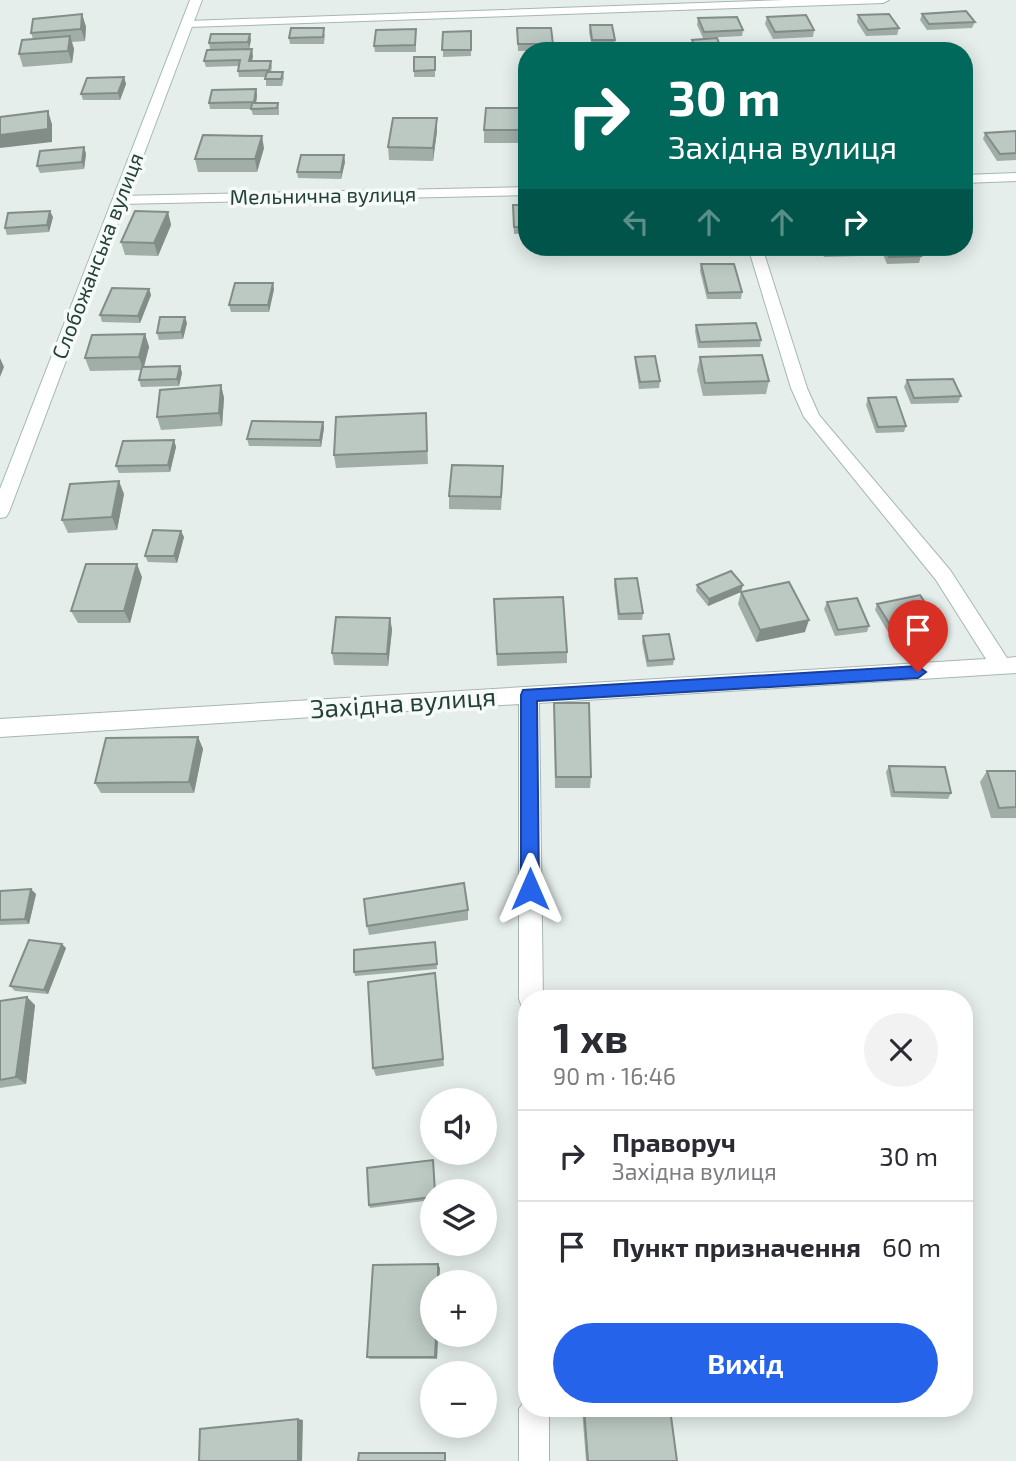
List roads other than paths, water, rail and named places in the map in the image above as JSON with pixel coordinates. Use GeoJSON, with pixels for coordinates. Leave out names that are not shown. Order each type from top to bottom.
{"type":"FeatureCollection","features":[{"type":"Feature","properties":{"kind":"street","name":"Слобожанська вулиця"},"geometry":{"type":"LineString","coordinates":[[0,512],[196,0]]}},
{"type":"Feature","properties":{"kind":"street"},"geometry":{"type":"LineString","coordinates":[[188,24],[883,0]]}},
{"type":"Feature","properties":{"kind":"street"},"geometry":{"type":"LineString","coordinates":[[973,179],[1016,177]]}},
{"type":"Feature","properties":{"kind":"street","name":"Мельнична вулиця"},"geometry":{"type":"LineString","coordinates":[[120,200],[518,191]]}},
{"type":"Feature","properties":{"kind":"street"},"geometry":{"type":"LineString","coordinates":[[758,256],[799,388],[812,417],[943,575],[1009,666]]}},
{"type":"Feature","properties":{"kind":"street","name":"Західна вулиця"},"geometry":{"type":"LineString","coordinates":[[0,727],[1009,666]]}},
{"type":"Feature","properties":{"kind":"street"},"geometry":{"type":"LineString","coordinates":[[529,695],[531,990]]}},
{"type":"Feature","properties":{"kind":"street"},"geometry":{"type":"LineString","coordinates":[[534,1417],[534,1461]]}}]}
